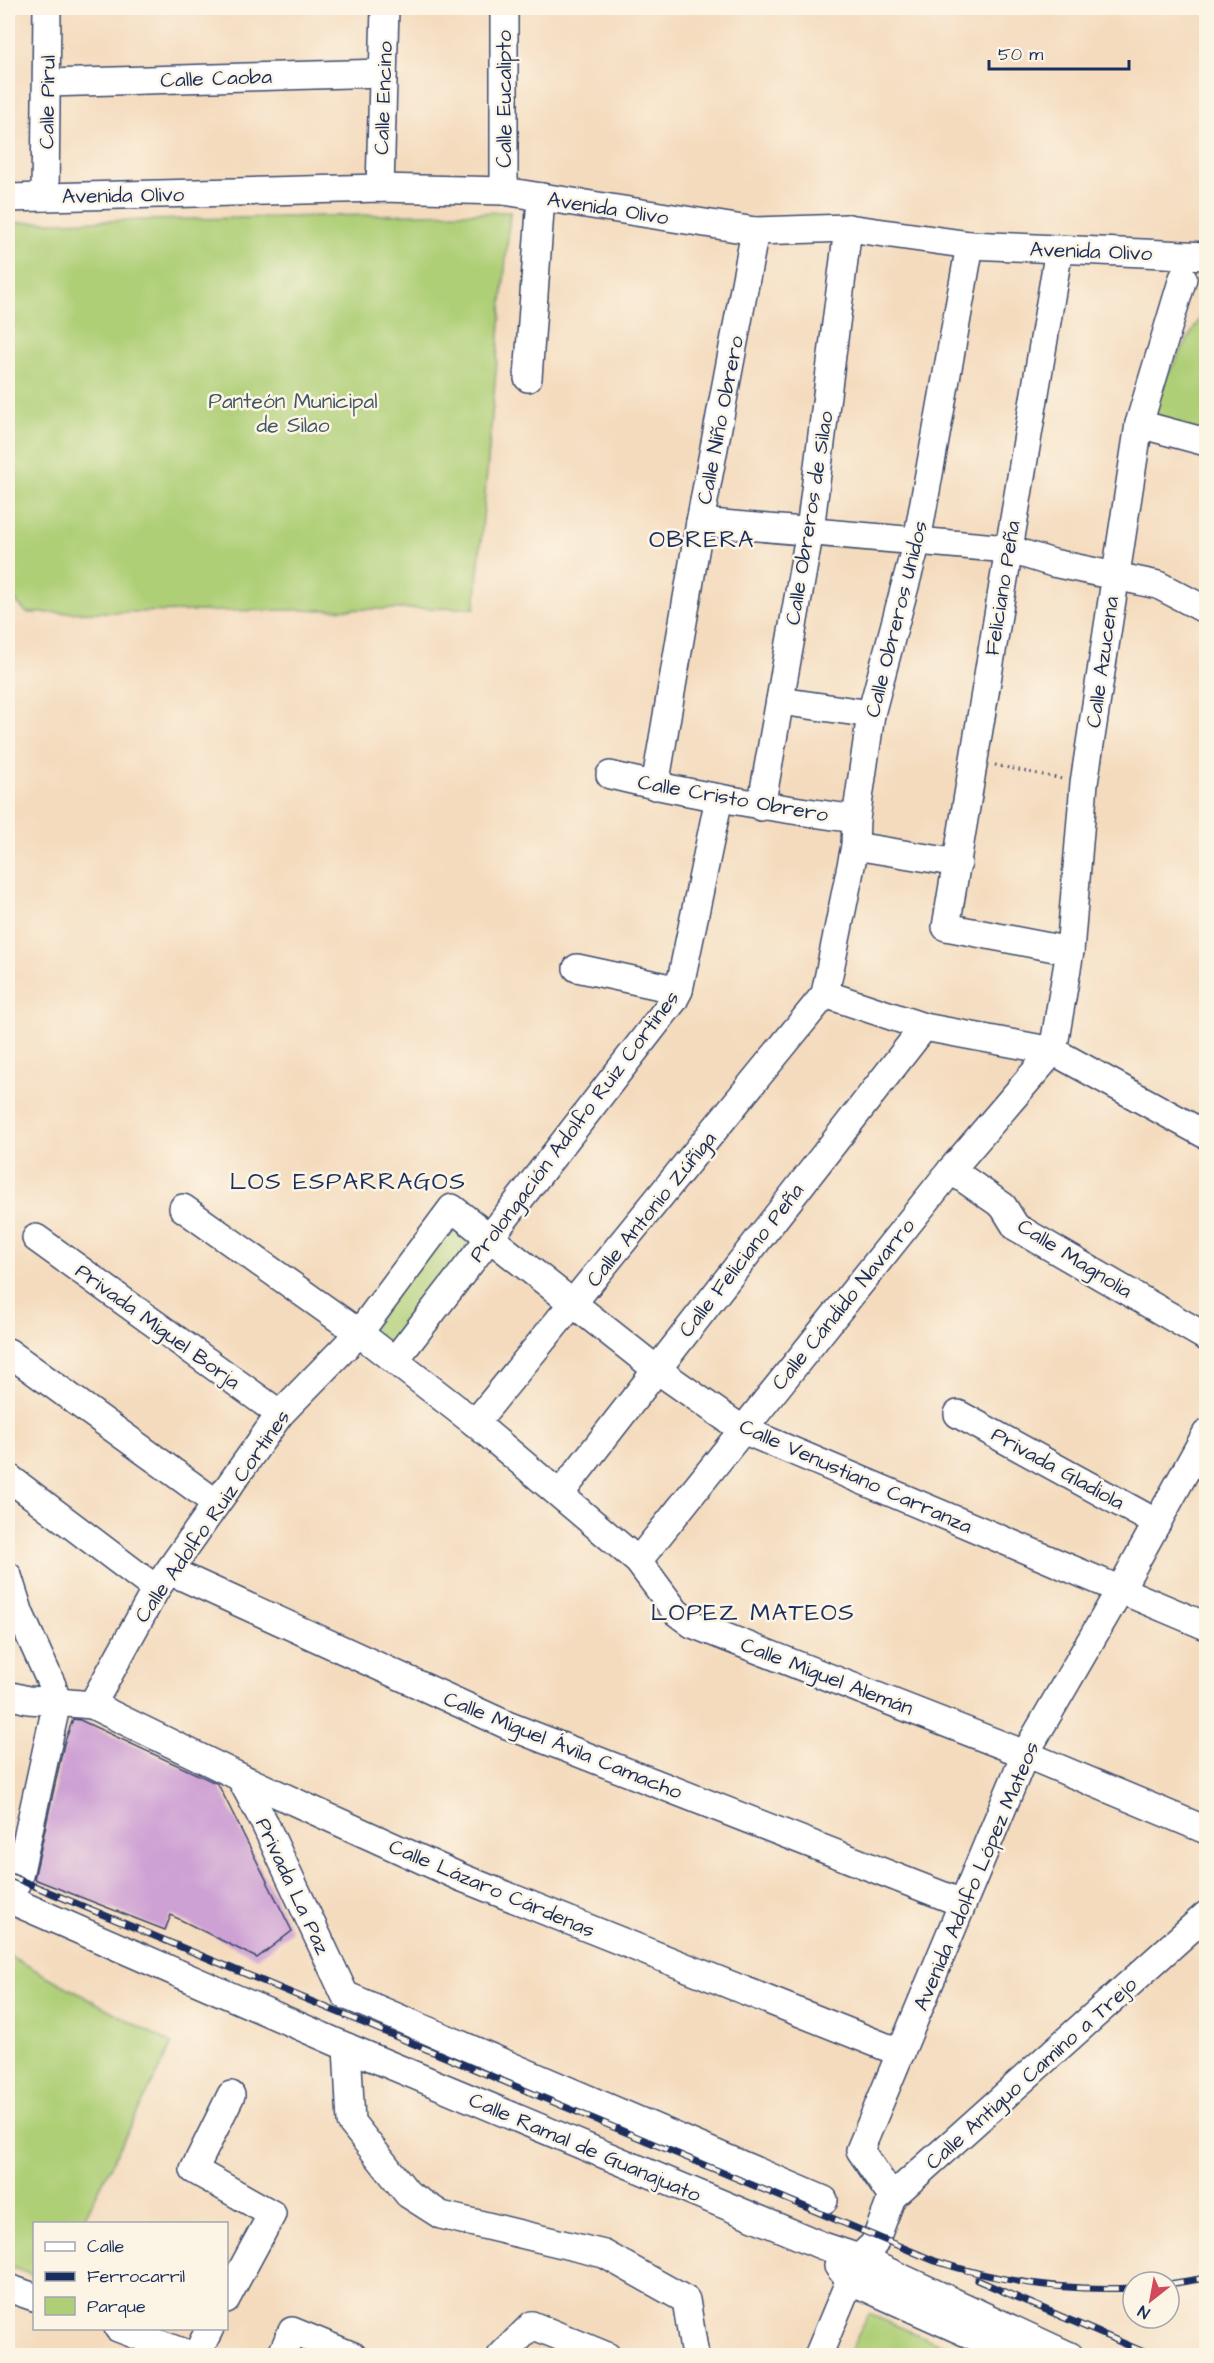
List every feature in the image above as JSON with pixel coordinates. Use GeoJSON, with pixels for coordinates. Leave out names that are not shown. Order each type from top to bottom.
{"type":"FeatureCollection","features":[{"type":"Feature","properties":{"kind":"street","name":"Calle Pirul"},"geometry":{"type":"LineString","coordinates":[[45,197],[47,8]]}},
{"type":"Feature","properties":{"kind":"street","name":"Calle Encino"},"geometry":{"type":"LineString","coordinates":[[380,188],[386,8]]}},
{"type":"Feature","properties":{"kind":"street","name":"Calle Eucalipto"},"geometry":{"type":"LineString","coordinates":[[504,8],[504,191]]}},
{"type":"Feature","properties":{"kind":"street","name":"Calle Caoba"},"geometry":{"type":"LineString","coordinates":[[48,82],[383,73]]}},
{"type":"Feature","properties":{"kind":"street","name":"Avenida Olivo"},"geometry":{"type":"LineString","coordinates":[[8,198],[380,188],[504,191],[755,231],[848,228],[970,245],[1206,255]]}},
{"type":"Feature","properties":{"kind":"street"},"geometry":{"type":"LineString","coordinates":[[528,378],[541,197]]}},
{"type":"Feature","properties":{"kind":"street","name":"Calle Obreros de Silao"},"geometry":{"type":"LineString","coordinates":[[761,807],[810,530],[848,228]]}},
{"type":"Feature","properties":{"kind":"street","name":"Calle Niño Obrero"},"geometry":{"type":"LineString","coordinates":[[655,786],[700,522],[755,231]]}},
{"type":"Feature","properties":{"kind":"street","name":"Calle Obreros Unidos"},"geometry":{"type":"LineString","coordinates":[[825,994],[855,846],[856,819],[871,714],[917,540],[970,245]]}},
{"type":"Feature","properties":{"kind":"street","name":"Feliciano Peña"},"geometry":{"type":"LineString","coordinates":[[1059,249],[946,927],[1070,951]]}},
{"type":"Feature","properties":{"kind":"street","name":"Calle Azucena"},"geometry":{"type":"LineString","coordinates":[[1053,1051],[1070,951],[1084,783],[1139,424],[1183,278]]}},
{"type":"Feature","properties":{"kind":"street"},"geometry":{"type":"LineString","coordinates":[[1139,424],[1206,442]]}},
{"type":"Feature","properties":{"kind":"street"},"geometry":{"type":"LineString","coordinates":[[700,522],[1008,549],[1053,563],[1158,585],[1206,610]]}},
{"type":"Feature","properties":{"kind":"street"},"geometry":{"type":"LineString","coordinates":[[780,701],[871,714]]}},
{"type":"Feature","properties":{"kind":"street","name":"Calle Cristo Obrero"},"geometry":{"type":"LineString","coordinates":[[610,775],[761,807],[856,819]]}},
{"type":"Feature","properties":{"kind":"street","name":"Prolongación Adolfo Ruiz Cortines"},"geometry":{"type":"LineString","coordinates":[[395,1360],[490,1240],[680,990],[719,798]]}},
{"type":"Feature","properties":{"kind":"street"},"geometry":{"type":"LineString","coordinates":[[855,846],[958,863]]}},
{"type":"Feature","properties":{"kind":"street"},"geometry":{"type":"LineString","coordinates":[[577,968],[680,990]]}},
{"type":"Feature","properties":{"kind":"street"},"geometry":{"type":"LineString","coordinates":[[825,994],[924,1027],[1053,1051],[1206,1135]]}},
{"type":"Feature","properties":{"kind":"street","name":"Calle Antonio Zúñiga"},"geometry":{"type":"LineString","coordinates":[[475,1423],[825,994]]}},
{"type":"Feature","properties":{"kind":"street","name":"Calle Feliciano Peña"},"geometry":{"type":"LineString","coordinates":[[560,1494],[924,1027]]}},
{"type":"Feature","properties":{"kind":"street","name":"Calle Cándido Navarro"},"geometry":{"type":"LineString","coordinates":[[638,1561],[951,1170],[1053,1051]]}},
{"type":"Feature","properties":{"kind":"street","name":"Calle Magnolia"},"geometry":{"type":"LineString","coordinates":[[951,1170],[1003,1206],[1016,1227],[1206,1337]]}},
{"type":"Feature","properties":{"kind":"street","name":"Calle Miguel Alemán"},"geometry":{"type":"LineString","coordinates":[[183,1208],[359,1333],[475,1423],[638,1561],[675,1611],[692,1624],[1026,1754],[1206,1830]]}},
{"type":"Feature","properties":{"kind":"street","name":"Calle Venustiano Carranza"},"geometry":{"type":"LineString","coordinates":[[452,1208],[656,1369],[743,1430],[1206,1626]]}},
{"type":"Feature","properties":{"kind":"street","name":"Calle Adolfo Ruiz Cortines"},"geometry":{"type":"LineString","coordinates":[[92,1705],[163,1580],[280,1414],[359,1333],[452,1208]]}},
{"type":"Feature","properties":{"kind":"street","name":"Privada Miguel Borja"},"geometry":{"type":"LineString","coordinates":[[36,1238],[280,1414]]}},
{"type":"Feature","properties":{"kind":"street"},"geometry":{"type":"LineString","coordinates":[[8,1352],[216,1503]]}},
{"type":"Feature","properties":{"kind":"street","name":"Privada Gladiola"},"geometry":{"type":"LineString","coordinates":[[958,1414],[1157,1523]]}},
{"type":"Feature","properties":{"kind":"street","name":"Avenida Adolfo López Mateos"},"geometry":{"type":"LineString","coordinates":[[892,2197],[860,2150],[1026,1754],[1206,1434]]}},
{"type":"Feature","properties":{"kind":"street","name":"Calle Miguel Ávila Camacho"},"geometry":{"type":"LineString","coordinates":[[8,1477],[163,1580],[507,1725],[962,1903]]}},
{"type":"Feature","properties":{"kind":"street"},"geometry":{"type":"LineString","coordinates":[[8,1576],[20,1614],[52,1685],[57,1702],[18,1880],[8,1900]]}},
{"type":"Feature","properties":{"kind":"street"},"geometry":{"type":"LineString","coordinates":[[8,1695],[28,1700],[92,1705]]}},
{"type":"Feature","properties":{"kind":"street","name":"Calle Lázaro Cárdenas"},"geometry":{"type":"LineString","coordinates":[[92,1705],[240,1777],[460,1878],[901,2054]]}},
{"type":"Feature","properties":{"kind":"street","name":"Privada La Paz"},"geometry":{"type":"LineString","coordinates":[[240,1777],[264,1822],[345,1995],[824,2200]]}},
{"type":"Feature","properties":{"kind":"street","name":"Calle Ramal de Guanajuato"},"geometry":{"type":"LineString","coordinates":[[8,1900],[347,2047],[823,2246],[864,2267]]}},
{"type":"Feature","properties":{"kind":"street","name":"Calle Antiguo Camino a Trejo"},"geometry":{"type":"LineString","coordinates":[[864,2267],[892,2197],[1206,1915]]}},
{"type":"Feature","properties":{"kind":"street"},"geometry":{"type":"LineString","coordinates":[[347,2047],[351,2121],[408,2194],[441,2215],[604,2254],[686,2300],[695,2355]]}},
{"type":"Feature","properties":{"kind":"street"},"geometry":{"type":"LineString","coordinates":[[228,2295],[272,2214],[194,2170],[231,2095]]}},
{"type":"Feature","properties":{"kind":"street"},"geometry":{"type":"LineString","coordinates":[[818,2355],[864,2267]]}},
{"type":"Feature","properties":{"kind":"street"},"geometry":{"type":"LineString","coordinates":[[834,2355],[864,2267]]}},
{"type":"Feature","properties":{"kind":"street"},"geometry":{"type":"LineString","coordinates":[[864,2267],[1018,2355]]}},
{"type":"Feature","properties":{"kind":"street"},"geometry":{"type":"LineString","coordinates":[[864,2267],[1070,2355]]}},
{"type":"Feature","properties":{"kind":"street"},"geometry":{"type":"LineString","coordinates":[[8,2288],[33,2298]]}},
{"type":"Feature","properties":{"kind":"street"},"geometry":{"type":"LineString","coordinates":[[501,2355],[532,2325],[607,2355]]}},
{"type":"Feature","properties":{"kind":"street"},"geometry":{"type":"LineString","coordinates":[[124,2330],[194,2355],[209,2330]]}},
{"type":"Feature","properties":{"kind":"street"},"geometry":{"type":"LineString","coordinates":[[282,2355],[292,2331],[352,2355]]}},
{"type":"Feature","properties":{"kind":"path"},"geometry":{"type":"LineString","coordinates":[[974,761],[1084,783]]}},
{"type":"Feature","properties":{"kind":"green space","name":"Panteón Municipal de Silao"},"geometry":{"type":"Polygon","coordinates":[[[510,212],[475,608],[27,613],[8,593],[8,223],[510,212]]]}},
{"type":"Feature","properties":{"kind":"green space"},"geometry":{"type":"Polygon","coordinates":[[[1206,308],[1206,442],[1139,424],[1206,308]]]}},
{"type":"Feature","properties":{"kind":"green space"},"geometry":{"type":"Polygon","coordinates":[[[449,1219],[475,1240],[395,1350],[369,1330],[449,1219]]]}},
{"type":"Feature","properties":{"kind":"green space"},"geometry":{"type":"Polygon","coordinates":[[[8,1955],[172,2044],[83,2222],[33,2222],[33,2276],[8,2266],[8,1955]]]}},
{"type":"Feature","properties":{"kind":"green space"},"geometry":{"type":"Polygon","coordinates":[[[869,2314],[966,2355],[848,2355],[869,2314]]]}},
{"type":"Feature","properties":{"kind":"building"},"geometry":{"type":"Polygon","coordinates":[[[73,1719],[80,1720],[218,1784],[292,1931],[257,1958],[171,1915],[165,1930],[34,1879],[64,1744],[73,1719]]]}},
{"type":"Feature","properties":{"kind":"railway"},"geometry":{"type":"LineString","coordinates":[[8,1875],[935,2261],[1032,2284],[1121,2288]]}},
{"type":"Feature","properties":{"kind":"railway"},"geometry":{"type":"LineString","coordinates":[[1181,2282],[1206,2278]]}},
{"type":"Feature","properties":{"kind":"railway"},"geometry":{"type":"LineString","coordinates":[[977,2280],[1153,2356]]}},
{"type":"Feature","properties":{"kind":"district","name":"OBRERA"},"geometry":{"type":"Point","coordinates":[702,539]}},
{"type":"Feature","properties":{"kind":"district","name":"LOS ESPARRAGOS"},"geometry":{"type":"Point","coordinates":[348,1181]}},
{"type":"Feature","properties":{"kind":"district","name":"LOPEZ MATEOS"},"geometry":{"type":"Point","coordinates":[753,1612]}}]}
